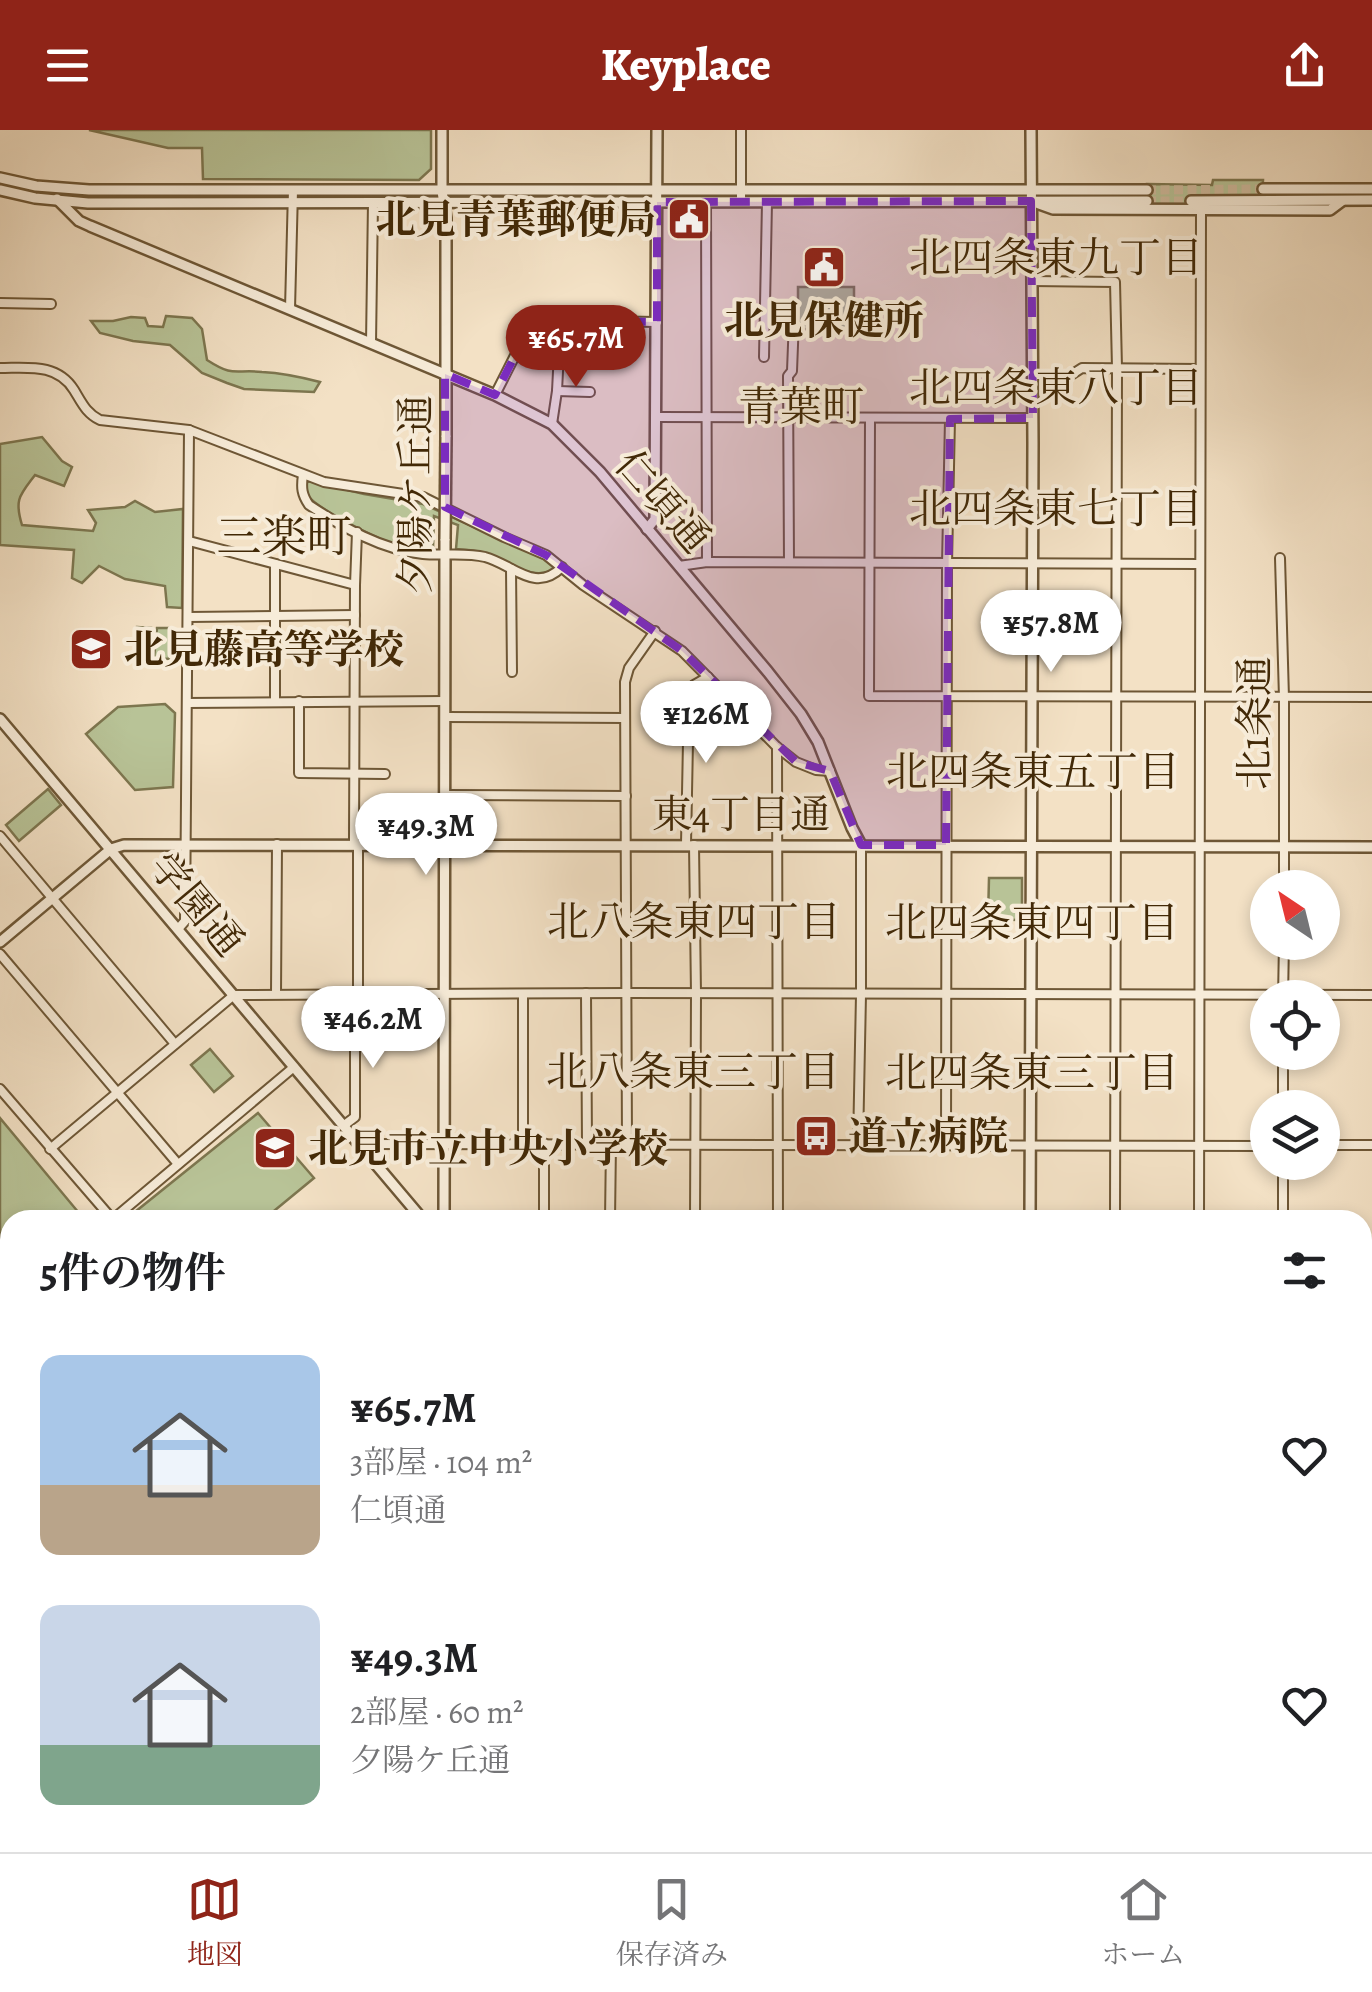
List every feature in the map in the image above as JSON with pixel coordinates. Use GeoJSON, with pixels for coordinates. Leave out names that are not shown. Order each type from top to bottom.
{"type":"FeatureCollection","features":[{"type":"Feature","properties":{"kind":"street","name":"夕陽ケ丘通"},"geometry":{"type":"LineString","coordinates":[[442,130],[446,437],[444,1210]]}},
{"type":"Feature","properties":{"kind":"street"},"geometry":{"type":"LineString","coordinates":[[647,529],[656,519],[657,130]]}},
{"type":"Feature","properties":{"kind":"street"},"geometry":{"type":"LineString","coordinates":[[741,196],[742,130]]}},
{"type":"Feature","properties":{"kind":"street"},"geometry":{"type":"LineString","coordinates":[[1030,1210],[1031,130]]}},
{"type":"Feature","properties":{"kind":"street"},"geometry":{"type":"LineString","coordinates":[[0,178],[88,190],[373,202],[1147,195]]}},
{"type":"Feature","properties":{"kind":"street","name":"仁頃通"},"geometry":{"type":"LineString","coordinates":[[44,186],[90,226],[494,395],[552,424],[600,472],[800,714],[818,742],[861,845]]}},
{"type":"Feature","properties":{"kind":"street"},"geometry":{"type":"LineString","coordinates":[[1263,190],[1372,189]]}},
{"type":"Feature","properties":{"kind":"street"},"geometry":{"type":"LineString","coordinates":[[0,190],[88,203],[442,191],[706,202],[741,196],[767,202],[1031,196],[1053,209],[1330,210],[1342,200]]}},
{"type":"Feature","properties":{"kind":"street"},"geometry":{"type":"LineString","coordinates":[[290,310],[293,196]]}},
{"type":"Feature","properties":{"kind":"street"},"geometry":{"type":"LineString","coordinates":[[1191,200],[1372,200]]}},
{"type":"Feature","properties":{"kind":"street"},"geometry":{"type":"LineString","coordinates":[[371,344],[373,202]]}},
{"type":"Feature","properties":{"kind":"street"},"geometry":{"type":"LineString","coordinates":[[706,202],[707,562]]}},
{"type":"Feature","properties":{"kind":"street"},"geometry":{"type":"LineString","coordinates":[[764,357],[767,202]]}},
{"type":"Feature","properties":{"kind":"street"},"geometry":{"type":"LineString","coordinates":[[1199,1210],[1201,210]]}},
{"type":"Feature","properties":{"kind":"street"},"geometry":{"type":"LineString","coordinates":[[1032,280],[1115,282],[1115,1210]]}},
{"type":"Feature","properties":{"kind":"street"},"geometry":{"type":"LineString","coordinates":[[0,304],[51,304]]}},
{"type":"Feature","properties":{"kind":"street"},"geometry":{"type":"LineString","coordinates":[[789,562],[788,376],[792,371],[794,318]]}},
{"type":"Feature","properties":{"kind":"street"},"geometry":{"type":"LineString","coordinates":[[494,395],[533,320],[657,322]]}},
{"type":"Feature","properties":{"kind":"street"},"geometry":{"type":"LineString","coordinates":[[552,424],[558,352]]}},
{"type":"Feature","properties":{"kind":"street"},"geometry":{"type":"LineString","coordinates":[[0,368],[56,372],[66,378],[90,415],[100,420],[189,430],[304,476],[423,498],[546,555],[583,585],[682,651],[796,762],[830,771]]}},
{"type":"Feature","properties":{"kind":"street"},"geometry":{"type":"LineString","coordinates":[[1032,375],[1071,375],[1082,368],[1199,368]]}},
{"type":"Feature","properties":{"kind":"street"},"geometry":{"type":"LineString","coordinates":[[557,391],[590,392]]}},
{"type":"Feature","properties":{"kind":"street"},"geometry":{"type":"LineString","coordinates":[[656,417],[1033,418]]}},
{"type":"Feature","properties":{"kind":"street"},"geometry":{"type":"LineString","coordinates":[[870,419],[869,696],[1372,696]]}},
{"type":"Feature","properties":{"kind":"street"},"geometry":{"type":"LineString","coordinates":[[946,1145],[950,419]]}},
{"type":"Feature","properties":{"kind":"street"},"geometry":{"type":"LineString","coordinates":[[178,929],[184,921],[187,844],[189,430]]}},
{"type":"Feature","properties":{"kind":"street"},"geometry":{"type":"LineString","coordinates":[[304,476],[301,486],[309,505],[388,548],[486,558],[543,580],[562,567]]}},
{"type":"Feature","properties":{"kind":"street"},"geometry":{"type":"LineString","coordinates":[[344,1126],[354,1117],[357,993],[357,532]]}},
{"type":"Feature","properties":{"kind":"street"},"geometry":{"type":"LineString","coordinates":[[189,542],[355,584]]}},
{"type":"Feature","properties":{"kind":"street","name":"北1条通"},"geometry":{"type":"LineString","coordinates":[[1280,558],[1284,870]]}},
{"type":"Feature","properties":{"kind":"street"},"geometry":{"type":"LineString","coordinates":[[679,566],[707,562],[1199,564]]}},
{"type":"Feature","properties":{"kind":"street"},"geometry":{"type":"LineString","coordinates":[[275,564],[275,702]]}},
{"type":"Feature","properties":{"kind":"street"},"geometry":{"type":"LineString","coordinates":[[511,569],[512,672]]}},
{"type":"Feature","properties":{"kind":"street"},"geometry":{"type":"LineString","coordinates":[[188,617],[355,615]]}},
{"type":"Feature","properties":{"kind":"street"},"geometry":{"type":"LineString","coordinates":[[627,1143],[626,682],[629,668],[654,631]]}},
{"type":"Feature","properties":{"kind":"street"},"geometry":{"type":"LineString","coordinates":[[694,1210],[696,994],[687,703],[694,685],[708,677]]}},
{"type":"Feature","properties":{"kind":"street"},"geometry":{"type":"LineString","coordinates":[[299,701],[298,774],[385,774]]}},
{"type":"Feature","properties":{"kind":"street"},"geometry":{"type":"LineString","coordinates":[[187,703],[445,701]]}},
{"type":"Feature","properties":{"kind":"street"},"geometry":{"type":"LineString","coordinates":[[445,717],[625,718]]}},
{"type":"Feature","properties":{"kind":"street","name":"学園通"},"geometry":{"type":"LineString","coordinates":[[0,720],[414,1210]]}},
{"type":"Feature","properties":{"kind":"street"},"geometry":{"type":"LineString","coordinates":[[777,747],[778,1210]]}},
{"type":"Feature","properties":{"kind":"street"},"geometry":{"type":"LineString","coordinates":[[446,795],[626,796]]}},
{"type":"Feature","properties":{"kind":"street"},"geometry":{"type":"LineString","coordinates":[[0,836],[175,1044]]}},
{"type":"Feature","properties":{"kind":"street","name":"東4丁目通"},"geometry":{"type":"LineString","coordinates":[[111,849],[124,844],[1372,847]]}},
{"type":"Feature","properties":{"kind":"street"},"geometry":{"type":"LineString","coordinates":[[276,994],[278,844]]}},
{"type":"Feature","properties":{"kind":"street"},"geometry":{"type":"LineString","coordinates":[[858,1145],[861,845]]}},
{"type":"Feature","properties":{"kind":"street"},"geometry":{"type":"LineString","coordinates":[[0,942],[111,849]]}},
{"type":"Feature","properties":{"kind":"street"},"geometry":{"type":"LineString","coordinates":[[0,954],[178,1164]]}},
{"type":"Feature","properties":{"kind":"street"},"geometry":{"type":"LineString","coordinates":[[586,993],[587,1143]]}},
{"type":"Feature","properties":{"kind":"street"},"geometry":{"type":"LineString","coordinates":[[523,994],[524,1143]]}},
{"type":"Feature","properties":{"kind":"street"},"geometry":{"type":"LineString","coordinates":[[50,1150],[234,995],[1250,997]]}},
{"type":"Feature","properties":{"kind":"street"},"geometry":{"type":"LineString","coordinates":[[1340,996],[1372,996]]}},
{"type":"Feature","properties":{"kind":"street"},"geometry":{"type":"LineString","coordinates":[[124,1210],[294,1067]]}},
{"type":"Feature","properties":{"kind":"street"},"geometry":{"type":"LineString","coordinates":[[0,1088],[103,1210]]}},
{"type":"Feature","properties":{"kind":"street"},"geometry":{"type":"LineString","coordinates":[[544,1143],[544,1210]]}},
{"type":"Feature","properties":{"kind":"street"},"geometry":{"type":"LineString","coordinates":[[610,1143],[610,1210]]}},
{"type":"Feature","properties":{"kind":"street"},"geometry":{"type":"LineString","coordinates":[[358,1144],[1250,1146]]}},
{"type":"Feature","properties":{"kind":"street"},"geometry":{"type":"LineString","coordinates":[[1340,1145],[1372,1145]]}},
{"type":"Feature","properties":{"kind":"street"},"geometry":{"type":"LineString","coordinates":[[1282,1210],[1283,1180]]}},
{"type":"Feature","properties":{"kind":"highlighted area"},"geometry":{"type":"Polygon","coordinates":[[[1031,201],[1033,418],[950,419],[946,845],[861,845],[830,771],[796,762],[682,651],[546,555],[445,507],[445,374],[495,395],[533,320],[657,322],[657,202],[1031,201]]]}},
{"type":"Feature","properties":{"kind":"green space"},"geometry":{"type":"Polygon","coordinates":[[[89,130],[431,130],[431,169],[419,180],[203,179],[202,148],[168,148],[89,130]]]}},
{"type":"Feature","properties":{"kind":"green space"},"geometry":{"type":"Polygon","coordinates":[[[1213,180],[1263,180],[1262,197],[1191,205],[1147,205],[1147,184],[1212,185],[1213,180]]]}},
{"type":"Feature","properties":{"kind":"green space"},"geometry":{"type":"Polygon","coordinates":[[[798,287],[854,287],[854,330],[798,329],[798,287]]]}},
{"type":"Feature","properties":{"kind":"green space"},"geometry":{"type":"Polygon","coordinates":[[[166,316],[192,318],[202,329],[207,360],[223,369],[277,373],[320,382],[314,392],[244,389],[202,373],[170,345],[100,333],[91,321],[145,318],[148,326],[163,327],[166,316]]]}},
{"type":"Feature","properties":{"kind":"green space"},"geometry":{"type":"Polygon","coordinates":[[[42,437],[72,467],[64,486],[35,475],[20,498],[22,525],[93,531],[96,523],[88,510],[125,507],[135,501],[155,512],[183,509],[182,608],[167,607],[165,586],[125,579],[99,566],[82,583],[72,578],[74,550],[0,545],[0,444],[42,437]]]}},
{"type":"Feature","properties":{"kind":"green space"},"geometry":{"type":"Polygon","coordinates":[[[306,483],[423,504],[551,562],[553,570],[529,572],[486,553],[456,549],[458,525],[434,516],[433,549],[414,549],[385,541],[313,501],[306,494],[306,483]]]}},
{"type":"Feature","properties":{"kind":"green space"},"geometry":{"type":"Polygon","coordinates":[[[137,627],[151,628],[150,659],[135,658],[137,627]]]}},
{"type":"Feature","properties":{"kind":"green space"},"geometry":{"type":"Polygon","coordinates":[[[157,628],[170,628],[169,659],[154,658],[157,628]]]}},
{"type":"Feature","properties":{"kind":"green space"},"geometry":{"type":"Polygon","coordinates":[[[165,704],[175,713],[173,787],[135,790],[86,734],[118,707],[165,704]]]}},
{"type":"Feature","properties":{"kind":"green space"},"geometry":{"type":"Polygon","coordinates":[[[48,789],[61,805],[19,841],[6,825],[48,789]]]}},
{"type":"Feature","properties":{"kind":"green space"},"geometry":{"type":"Polygon","coordinates":[[[989,878],[1022,878],[1022,920],[988,919],[989,878]]]}},
{"type":"Feature","properties":{"kind":"green space"},"geometry":{"type":"Polygon","coordinates":[[[210,1049],[233,1076],[214,1092],[191,1065],[210,1049]]]}},
{"type":"Feature","properties":{"kind":"green space"},"geometry":{"type":"Polygon","coordinates":[[[258,1113],[314,1178],[275,1210],[137,1210],[258,1113]]]}},
{"type":"Feature","properties":{"kind":"green space"},"geometry":{"type":"Polygon","coordinates":[[[0,1118],[77,1210],[0,1210],[0,1118]]]}},
{"type":"Feature","properties":{"kind":"tunnel"},"geometry":{"type":"LineString","coordinates":[[1147,190],[1263,189]]}},
{"type":"Feature","properties":{"kind":"tunnel"},"geometry":{"type":"LineString","coordinates":[[1147,201],[1191,201]]}},
{"type":"Feature","properties":{"kind":"place","name":"北見青葉郵便局"},"geometry":{"type":"Point","coordinates":[689,219]}},
{"type":"Feature","properties":{"kind":"place","name":"北見保健所"},"geometry":{"type":"Point","coordinates":[824,267]}},
{"type":"Feature","properties":{"kind":"place","name":"北見藤高等学校"},"geometry":{"type":"Point","coordinates":[91,649]}},
{"type":"Feature","properties":{"kind":"place","name":"道立病院"},"geometry":{"type":"Point","coordinates":[816,1136]}},
{"type":"Feature","properties":{"kind":"place","name":"北見市立中央小学校"},"geometry":{"type":"Point","coordinates":[275,1148]}},
{"type":"Feature","properties":{"kind":"district","name":"北四条東九丁目"},"geometry":{"type":"Point","coordinates":[1056,257]}},
{"type":"Feature","properties":{"kind":"district","name":"北四条東八丁目"},"geometry":{"type":"Point","coordinates":[1056,387]}},
{"type":"Feature","properties":{"kind":"district","name":"青葉町"},"geometry":{"type":"Point","coordinates":[801,406]}},
{"type":"Feature","properties":{"kind":"district","name":"北四条東七丁目"},"geometry":{"type":"Point","coordinates":[1056,508]}},
{"type":"Feature","properties":{"kind":"district","name":"三楽町"},"geometry":{"type":"Point","coordinates":[284,536]}},
{"type":"Feature","properties":{"kind":"district","name":"北四条東五丁目"},"geometry":{"type":"Point","coordinates":[1033,771]}},
{"type":"Feature","properties":{"kind":"district","name":"北八条東四丁目"},"geometry":{"type":"Point","coordinates":[694,921]}},
{"type":"Feature","properties":{"kind":"district","name":"北四条東四丁目"},"geometry":{"type":"Point","coordinates":[1032,922]}},
{"type":"Feature","properties":{"kind":"district","name":"北八条東三丁目"},"geometry":{"type":"Point","coordinates":[693,1071]}},
{"type":"Feature","properties":{"kind":"district","name":"北四条東三丁目"},"geometry":{"type":"Point","coordinates":[1032,1072]}}]}
